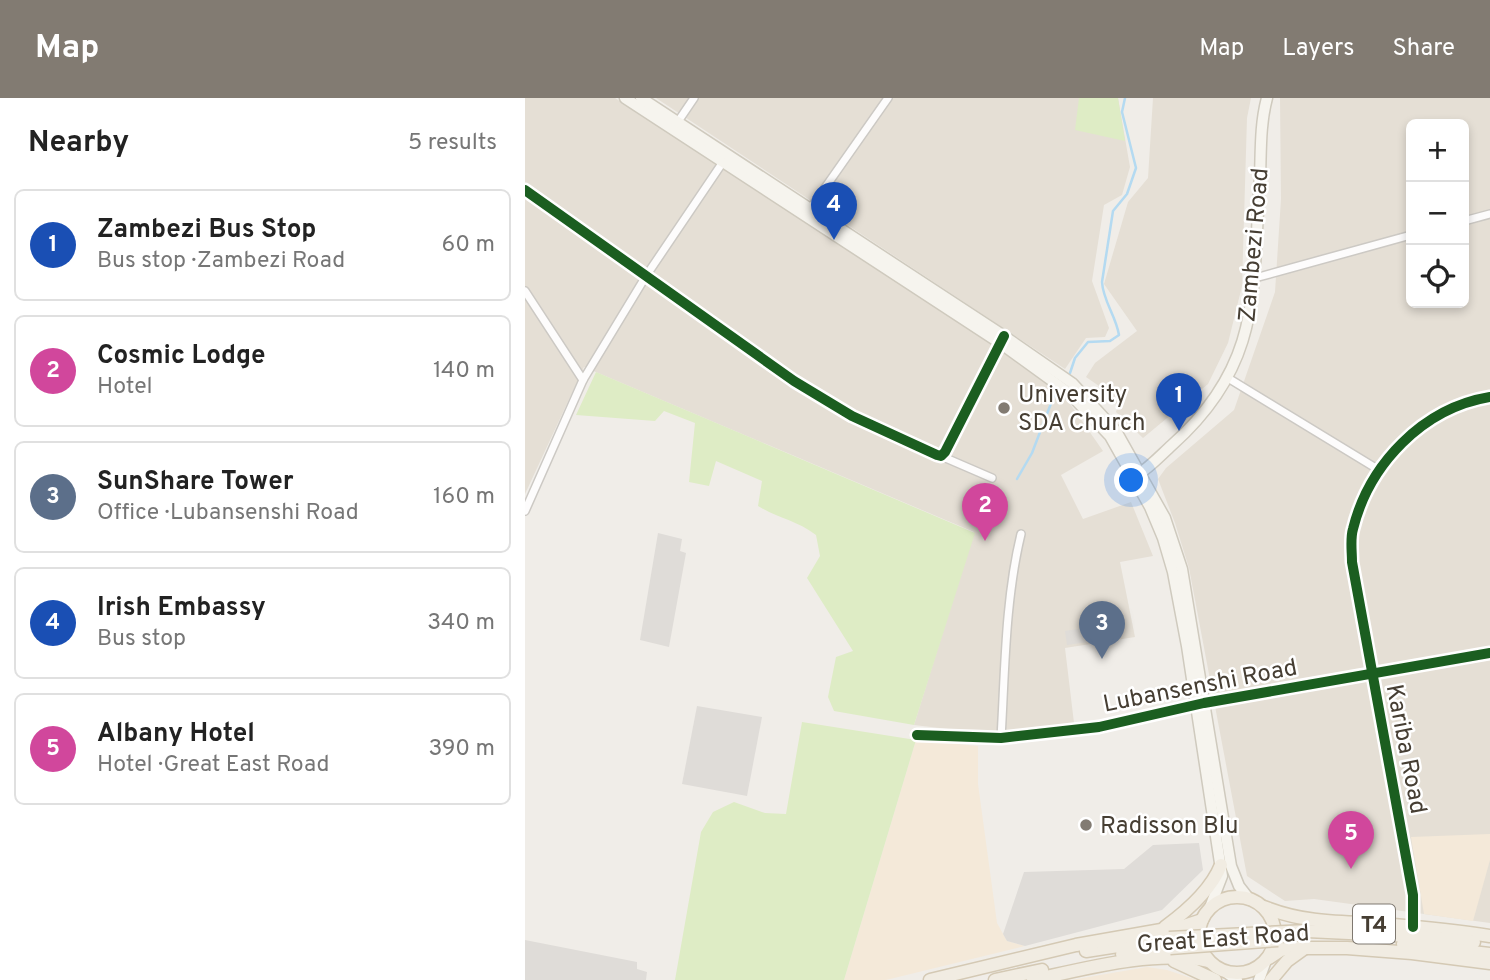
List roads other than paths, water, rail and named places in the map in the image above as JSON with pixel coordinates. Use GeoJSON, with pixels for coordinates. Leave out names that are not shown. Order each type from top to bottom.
{"type":"FeatureCollection","features":[{"type":"Feature","properties":{"kind":"main road"},"geometry":{"type":"LineString","coordinates":[[625,98],[676,125]]}},
{"type":"Feature","properties":{"kind":"main road"},"geometry":{"type":"LineString","coordinates":[[641,98],[725,159],[1072,383],[1116,431],[1138,475],[1165,519],[1182,569],[1221,865],[1221,883],[1206,915],[1200,941],[1209,961],[1220,976]]}},
{"type":"Feature","properties":{"kind":"main road","name":"Zambezi Road"},"geometry":{"type":"LineString","coordinates":[[1138,475],[1192,426],[1215,399],[1228,378],[1247,327],[1255,278],[1261,139],[1268,98]]}},
{"type":"Feature","properties":{"kind":"main road"},"geometry":{"type":"LineString","coordinates":[[1200,704],[1231,866],[1239,886],[1270,915],[1276,933],[1274,947],[1259,980]]}},
{"type":"Feature","properties":{"kind":"main road"},"geometry":{"type":"LineString","coordinates":[[1221,865],[1214,880],[1198,898],[1167,944],[1220,976],[1237,980]]}},
{"type":"Feature","properties":{"kind":"main road"},"geometry":{"type":"LineString","coordinates":[[1206,915],[1219,902],[1231,898],[1255,902]]}},
{"type":"Feature","properties":{"kind":"main road","name":"Great East Road"},"geometry":{"type":"LineString","coordinates":[[1255,902],[1283,915],[1312,921],[1413,927],[1490,936]]}},
{"type":"Feature","properties":{"kind":"main road","name":"Great East Road"},"geometry":{"type":"LineString","coordinates":[[1033,980],[1105,964],[1167,944],[1206,915]]}},
{"type":"Feature","properties":{"kind":"main road","name":"Great East Road"},"geometry":{"type":"LineString","coordinates":[[930,980],[1076,944],[1167,944],[1412,936],[1490,944]]}},
{"type":"Feature","properties":{"kind":"main road"},"geometry":{"type":"LineString","coordinates":[[1271,980],[1306,939]]}},
{"type":"Feature","properties":{"kind":"main road","name":"Great East Road"},"geometry":{"type":"LineString","coordinates":[[1306,939],[1490,962]]}},
{"type":"Feature","properties":{"kind":"main road","name":"Great East Road"},"geometry":{"type":"LineString","coordinates":[[1266,960],[1306,939],[1412,944],[1490,954]]}},
{"type":"Feature","properties":{"kind":"main road","name":"Great East Road"},"geometry":{"type":"LineString","coordinates":[[995,980],[1167,944]]}},
{"type":"Feature","properties":{"kind":"main road","name":"Great East Road"},"geometry":{"type":"LineString","coordinates":[[959,980],[1077,953],[1167,944],[1209,961]]}},
{"type":"Feature","properties":{"kind":"main road"},"geometry":{"type":"LineString","coordinates":[[1220,976],[1246,973],[1266,960]]}},
{"type":"Feature","properties":{"kind":"street"},"geometry":{"type":"LineString","coordinates":[[676,125],[694,98]]}},
{"type":"Feature","properties":{"kind":"street"},"geometry":{"type":"LineString","coordinates":[[808,213],[888,98]]}},
{"type":"Feature","properties":{"kind":"street"},"geometry":{"type":"LineString","coordinates":[[525,511],[527,498],[583,380],[646,276],[725,159]]}},
{"type":"Feature","properties":{"kind":"street"},"geometry":{"type":"LineString","coordinates":[[525,190],[794,381],[901,440],[992,478]]}},
{"type":"Feature","properties":{"kind":"street"},"geometry":{"type":"LineString","coordinates":[[1469,220],[1490,214]]}},
{"type":"Feature","properties":{"kind":"street"},"geometry":{"type":"LineString","coordinates":[[1255,278],[1406,236]]}},
{"type":"Feature","properties":{"kind":"street"},"geometry":{"type":"LineString","coordinates":[[525,291],[583,380]]}},
{"type":"Feature","properties":{"kind":"street"},"geometry":{"type":"LineString","coordinates":[[941,456],[1002,339]]}},
{"type":"Feature","properties":{"kind":"street"},"geometry":{"type":"LineString","coordinates":[[1228,378],[1379,470]]}},
{"type":"Feature","properties":{"kind":"street","name":"Kariba Road"},"geometry":{"type":"LineString","coordinates":[[1413,927],[1413,895],[1352,562],[1352,531],[1379,470],[1404,440],[1426,422],[1450,409],[1490,397]]}},
{"type":"Feature","properties":{"kind":"street"},"geometry":{"type":"LineString","coordinates":[[1001,738],[1007,632],[1015,556],[1021,534]]}},
{"type":"Feature","properties":{"kind":"street","name":"Lubansenshi Road"},"geometry":{"type":"LineString","coordinates":[[917,735],[1001,738],[1099,727],[1200,704],[1490,653]]}},
{"type":"Feature","properties":{"kind":"waterway"},"geometry":{"type":"LineString","coordinates":[[1070,373],[1075,358],[1088,342],[1110,341],[1119,335],[1102,282],[1113,211],[1127,194],[1136,168],[1122,112],[1125,98]]}},
{"type":"Feature","properties":{"kind":"waterway"},"geometry":{"type":"LineString","coordinates":[[1017,479],[1032,453],[1055,393]]}},
{"type":"Feature","properties":{"kind":"place","name":"Irish Embassy"},"geometry":{"type":"Point","coordinates":[834,240]}},
{"type":"Feature","properties":{"kind":"place","name":"University SDA Church"},"geometry":{"type":"Point","coordinates":[1004,408]}},
{"type":"Feature","properties":{"kind":"place","name":"Zambezi Bus Stop"},"geometry":{"type":"Point","coordinates":[1179,431]}},
{"type":"Feature","properties":{"kind":"place","name":"Cosmic Lodge"},"geometry":{"type":"Point","coordinates":[985,541]}},
{"type":"Feature","properties":{"kind":"place","name":"SunShare Tower"},"geometry":{"type":"Point","coordinates":[1102,659]}},
{"type":"Feature","properties":{"kind":"place","name":"Radisson Blu"},"geometry":{"type":"Point","coordinates":[1086,825]}},
{"type":"Feature","properties":{"kind":"place","name":"Albany Hotel"},"geometry":{"type":"Point","coordinates":[1351,869]}}]}
